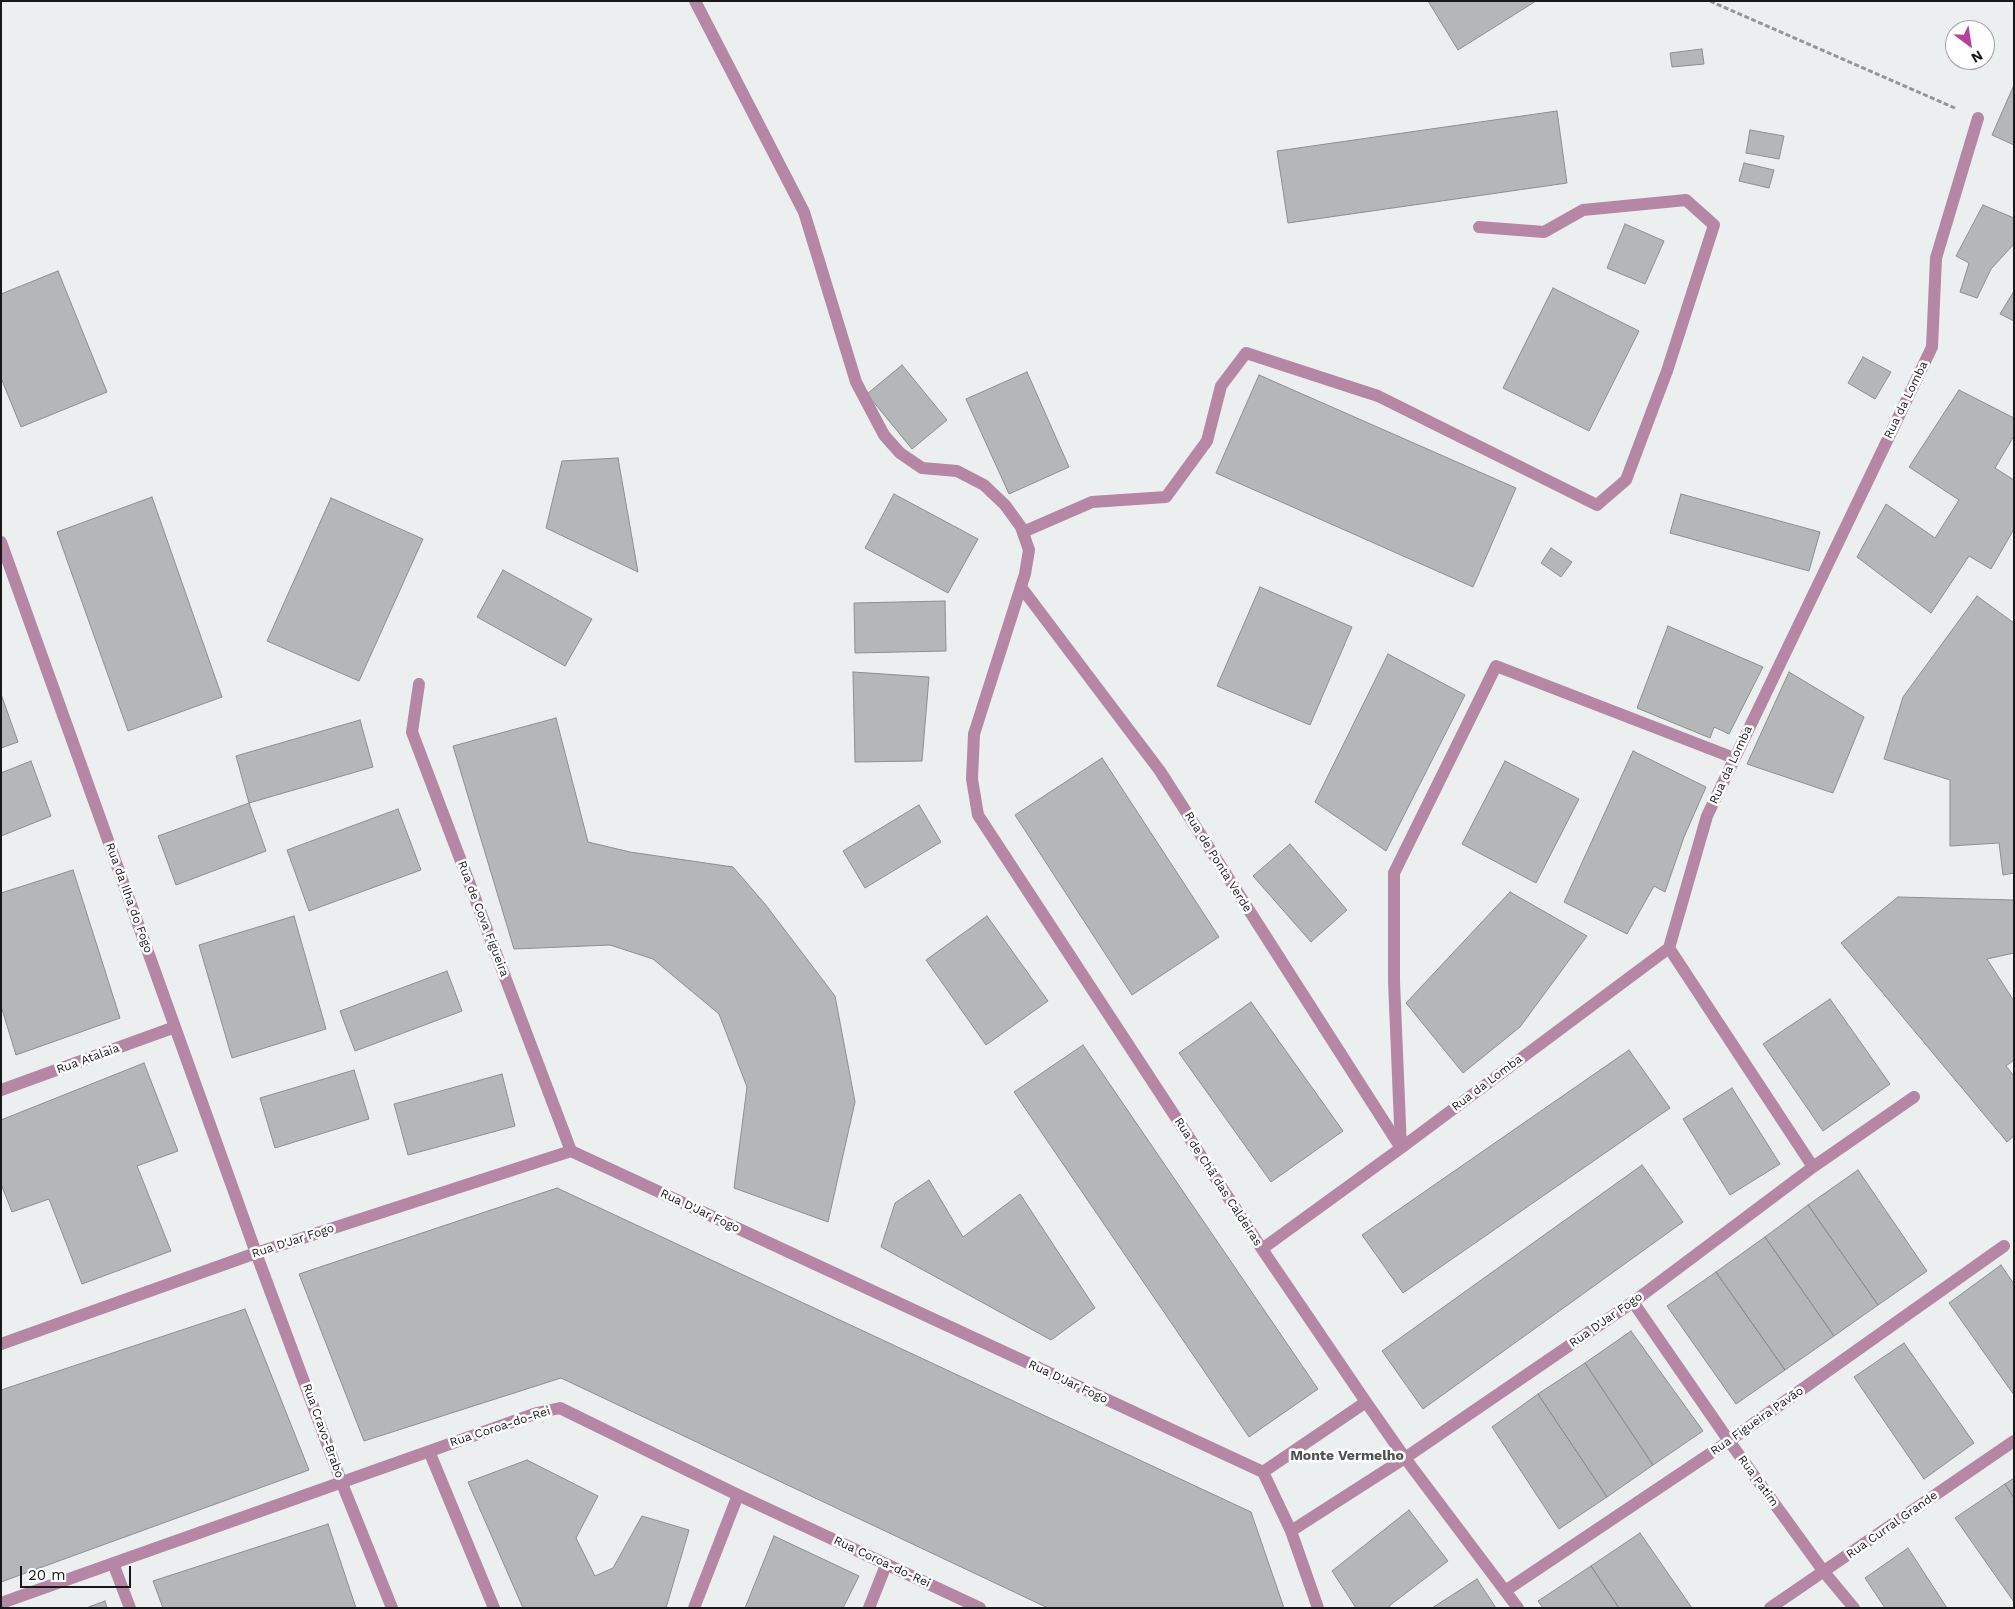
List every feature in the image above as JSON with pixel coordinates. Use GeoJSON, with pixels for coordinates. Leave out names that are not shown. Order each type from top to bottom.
{"type":"FeatureCollection","features":[{"type":"Feature","properties":{"kind":"street"},"geometry":{"type":"LineString","coordinates":[[695,1],[804,212],[856,382],[884,436],[900,453],[922,468],[957,471],[984,485],[1006,505],[1023,532],[1092,502],[1166,497],[1207,441],[1221,386],[1246,353],[1378,396],[1597,504],[1626,480],[1667,371],[1714,225],[1686,200],[1583,210],[1544,232],[1480,227]]}},
{"type":"Feature","properties":{"kind":"street","name":"Rua da Lomba"},"geometry":{"type":"LineString","coordinates":[[1262,1249],[1669,948],[1707,816],[1932,347],[1936,258],[1978,118]]}},
{"type":"Feature","properties":{"kind":"street","name":"Rua de Chã das Caldeiras"},"geometry":{"type":"LineString","coordinates":[[1023,532],[1029,550],[1021,587],[974,734],[972,779],[978,815],[1262,1249],[1366,1402],[1405,1458],[1518,1608]]}},
{"type":"Feature","properties":{"kind":"street","name":"Rua da Ilha do Fogo"},"geometry":{"type":"LineString","coordinates":[[1,542],[256,1253]]}},
{"type":"Feature","properties":{"kind":"street","name":"Rua de Ponta Verde"},"geometry":{"type":"LineString","coordinates":[[1021,587],[1160,771],[1400,1148]]}},
{"type":"Feature","properties":{"kind":"street"},"geometry":{"type":"LineString","coordinates":[[1400,1148],[1394,981],[1394,873],[1496,666],[1734,758]]}},
{"type":"Feature","properties":{"kind":"street","name":"Rua de Cova Figueira"},"geometry":{"type":"LineString","coordinates":[[419,684],[412,732],[571,1151]]}},
{"type":"Feature","properties":{"kind":"street"},"geometry":{"type":"LineString","coordinates":[[1669,948],[1813,1167]]}},
{"type":"Feature","properties":{"kind":"street","name":"Rua Atalaia"},"geometry":{"type":"LineString","coordinates":[[1,1090],[175,1027]]}},
{"type":"Feature","properties":{"kind":"street","name":"Rua D'Jar Fogo"},"geometry":{"type":"LineString","coordinates":[[1291,1532],[1405,1458],[1633,1302],[1813,1167],[1914,1097]]}},
{"type":"Feature","properties":{"kind":"street","name":"Rua D'Jar Fogo"},"geometry":{"type":"LineString","coordinates":[[1,1344],[256,1253],[571,1151],[1262,1472]]}},
{"type":"Feature","properties":{"kind":"street","name":"Rua Figueira Pavão"},"geometry":{"type":"LineString","coordinates":[[1506,1591],[1729,1441],[2004,1246]]}},
{"type":"Feature","properties":{"kind":"street","name":"Rua Cravo-Brabo"},"geometry":{"type":"LineString","coordinates":[[256,1253],[341,1481],[392,1608]]}},
{"type":"Feature","properties":{"kind":"street","name":"Rua Patim"},"geometry":{"type":"LineString","coordinates":[[1633,1302],[1729,1441],[1824,1572],[1854,1608]]}},
{"type":"Feature","properties":{"kind":"street"},"geometry":{"type":"LineString","coordinates":[[1318,1608],[1291,1532],[1262,1472],[1366,1402]]}},
{"type":"Feature","properties":{"kind":"street","name":"Rua Coroa-do-Rei"},"geometry":{"type":"LineString","coordinates":[[1,1603],[341,1481],[537,1413],[560,1408],[738,1495],[980,1608]]}},
{"type":"Feature","properties":{"kind":"street","name":"Rua Curral Grande"},"geometry":{"type":"LineString","coordinates":[[1770,1608],[2014,1441]]}},
{"type":"Feature","properties":{"kind":"street"},"geometry":{"type":"LineString","coordinates":[[429,1451],[494,1608]]}},
{"type":"Feature","properties":{"kind":"street"},"geometry":{"type":"LineString","coordinates":[[694,1608],[738,1495]]}},
{"type":"Feature","properties":{"kind":"street"},"geometry":{"type":"LineString","coordinates":[[113,1563],[130,1608]]}},
{"type":"Feature","properties":{"kind":"street"},"geometry":{"type":"LineString","coordinates":[[868,1608],[886,1565]]}},
{"type":"Feature","properties":{"kind":"path"},"geometry":{"type":"LineString","coordinates":[[1710,1],[1978,118]]}},
{"type":"Feature","properties":{"kind":"building"},"geometry":{"type":"Polygon","coordinates":[[[1428,1],[1536,1],[1458,50],[1428,1]]]}},
{"type":"Feature","properties":{"kind":"building"},"geometry":{"type":"Polygon","coordinates":[[[1702,49],[1704,64],[1672,67],[1670,53],[1702,49]]]}},
{"type":"Feature","properties":{"kind":"building"},"geometry":{"type":"Polygon","coordinates":[[[2014,85],[2014,145],[1992,135],[2014,85]]]}},
{"type":"Feature","properties":{"kind":"building"},"geometry":{"type":"Polygon","coordinates":[[[1557,111],[1567,183],[1288,223],[1277,151],[1557,111]]]}},
{"type":"Feature","properties":{"kind":"building"},"geometry":{"type":"Polygon","coordinates":[[[1750,130],[1784,136],[1779,159],[1746,153],[1750,130]]]}},
{"type":"Feature","properties":{"kind":"building"},"geometry":{"type":"Polygon","coordinates":[[[1744,163],[1774,170],[1769,188],[1739,181],[1744,163]]]}},
{"type":"Feature","properties":{"kind":"building"},"geometry":{"type":"Polygon","coordinates":[[[1983,205],[2014,218],[2014,244],[1991,269],[1977,298],[1960,292],[1969,263],[1956,256],[1983,205]]]}},
{"type":"Feature","properties":{"kind":"building"},"geometry":{"type":"Polygon","coordinates":[[[1625,224],[1664,241],[1645,284],[1607,268],[1625,224]]]}},
{"type":"Feature","properties":{"kind":"building"},"geometry":{"type":"Polygon","coordinates":[[[58,271],[107,392],[21,427],[1,378],[1,294],[58,271]]]}},
{"type":"Feature","properties":{"kind":"building"},"geometry":{"type":"Polygon","coordinates":[[[1553,288],[1639,331],[1589,431],[1503,388],[1553,288]]]}},
{"type":"Feature","properties":{"kind":"building"},"geometry":{"type":"Polygon","coordinates":[[[2014,291],[2014,321],[2000,314],[2014,291]]]}},
{"type":"Feature","properties":{"kind":"building"},"geometry":{"type":"Polygon","coordinates":[[[1863,357],[1891,372],[1875,399],[1848,383],[1863,357]]]}},
{"type":"Feature","properties":{"kind":"building"},"geometry":{"type":"Polygon","coordinates":[[[902,365],[947,420],[912,449],[867,394],[902,365]]]}},
{"type":"Feature","properties":{"kind":"building"},"geometry":{"type":"Polygon","coordinates":[[[1027,372],[1069,467],[1009,494],[966,399],[1027,372]]]}},
{"type":"Feature","properties":{"kind":"building"},"geometry":{"type":"Polygon","coordinates":[[[1259,375],[1516,488],[1473,587],[1216,473],[1259,375]]]}},
{"type":"Feature","properties":{"kind":"building"},"geometry":{"type":"Polygon","coordinates":[[[1959,390],[2014,418],[2014,436],[1995,468],[2014,480],[2014,529],[1991,569],[1969,556],[1931,613],[1857,557],[1886,504],[1935,538],[1959,500],[1909,467],[1959,390]]]}},
{"type":"Feature","properties":{"kind":"building"},"geometry":{"type":"Polygon","coordinates":[[[618,458],[638,572],[546,528],[562,461],[618,458]]]}},
{"type":"Feature","properties":{"kind":"building"},"geometry":{"type":"Polygon","coordinates":[[[894,494],[978,539],[948,593],[865,548],[894,494]]]}},
{"type":"Feature","properties":{"kind":"building"},"geometry":{"type":"Polygon","coordinates":[[[1681,494],[1820,532],[1809,571],[1670,533],[1681,494]]]}},
{"type":"Feature","properties":{"kind":"building"},"geometry":{"type":"Polygon","coordinates":[[[152,497],[222,697],[128,731],[57,532],[152,497]]]}},
{"type":"Feature","properties":{"kind":"building"},"geometry":{"type":"Polygon","coordinates":[[[331,498],[423,539],[359,681],[267,641],[331,498]]]}},
{"type":"Feature","properties":{"kind":"building"},"geometry":{"type":"Polygon","coordinates":[[[1551,548],[1572,562],[1561,577],[1541,563],[1551,548]]]}},
{"type":"Feature","properties":{"kind":"building"},"geometry":{"type":"Polygon","coordinates":[[[503,570],[592,619],[565,666],[477,617],[503,570]]]}},
{"type":"Feature","properties":{"kind":"building"},"geometry":{"type":"Polygon","coordinates":[[[1260,587],[1352,627],[1310,725],[1217,686],[1260,587]]]}},
{"type":"Feature","properties":{"kind":"building"},"geometry":{"type":"Polygon","coordinates":[[[1977,596],[2014,623],[2014,873],[2003,875],[1999,843],[1950,846],[1950,780],[1884,759],[1903,697],[1977,596]]]}},
{"type":"Feature","properties":{"kind":"building"},"geometry":{"type":"Polygon","coordinates":[[[945,601],[946,651],[855,653],[854,603],[945,601]]]}},
{"type":"Feature","properties":{"kind":"building"},"geometry":{"type":"Polygon","coordinates":[[[1668,626],[1763,667],[1729,734],[1714,727],[1710,738],[1637,708],[1668,626]]]}},
{"type":"Feature","properties":{"kind":"building"},"geometry":{"type":"Polygon","coordinates":[[[1388,654],[1465,695],[1386,851],[1315,802],[1388,654]]]}},
{"type":"Feature","properties":{"kind":"building"},"geometry":{"type":"Polygon","coordinates":[[[853,672],[929,677],[922,761],[855,762],[853,672]]]}},
{"type":"Feature","properties":{"kind":"building"},"geometry":{"type":"Polygon","coordinates":[[[1789,672],[1864,717],[1833,793],[1747,764],[1789,672]]]}},
{"type":"Feature","properties":{"kind":"building"},"geometry":{"type":"Polygon","coordinates":[[[1,694],[18,742],[1,748],[1,694]]]}},
{"type":"Feature","properties":{"kind":"building"},"geometry":{"type":"Polygon","coordinates":[[[556,718],[588,842],[630,852],[733,867],[765,904],[835,996],[855,1102],[828,1222],[734,1188],[747,1087],[719,1014],[653,959],[610,945],[514,949],[453,746],[556,718]]]}},
{"type":"Feature","properties":{"kind":"building"},"geometry":{"type":"Polygon","coordinates":[[[360,720],[373,767],[249,803],[236,756],[360,720]]]}},
{"type":"Feature","properties":{"kind":"building"},"geometry":{"type":"Polygon","coordinates":[[[1633,751],[1706,787],[1684,837],[1665,892],[1654,886],[1627,934],[1564,902],[1633,751]]]}},
{"type":"Feature","properties":{"kind":"building"},"geometry":{"type":"Polygon","coordinates":[[[1102,758],[1219,937],[1132,995],[1015,815],[1102,758]]]}},
{"type":"Feature","properties":{"kind":"building"},"geometry":{"type":"Polygon","coordinates":[[[31,761],[51,816],[1,836],[1,773],[31,761]]]}},
{"type":"Feature","properties":{"kind":"building"},"geometry":{"type":"Polygon","coordinates":[[[1505,761],[1579,799],[1536,883],[1462,844],[1505,761]]]}},
{"type":"Feature","properties":{"kind":"building"},"geometry":{"type":"Polygon","coordinates":[[[249,803],[266,851],[176,885],[158,836],[249,803]]]}},
{"type":"Feature","properties":{"kind":"building"},"geometry":{"type":"Polygon","coordinates":[[[919,805],[941,842],[865,888],[843,851],[919,805]]]}},
{"type":"Feature","properties":{"kind":"building"},"geometry":{"type":"Polygon","coordinates":[[[398,809],[421,870],[309,911],[287,850],[398,809]]]}},
{"type":"Feature","properties":{"kind":"building"},"geometry":{"type":"Polygon","coordinates":[[[1290,844],[1347,910],[1311,942],[1253,876],[1290,844]]]}},
{"type":"Feature","properties":{"kind":"building"},"geometry":{"type":"Polygon","coordinates":[[[73,870],[120,1018],[16,1055],[1,1006],[1,893],[73,870]]]}},
{"type":"Feature","properties":{"kind":"building"},"geometry":{"type":"Polygon","coordinates":[[[1510,892],[1587,936],[1520,1027],[1463,1073],[1406,1003],[1510,892]]]}},
{"type":"Feature","properties":{"kind":"building"},"geometry":{"type":"Polygon","coordinates":[[[1898,897],[2014,900],[2014,953],[1987,959],[2014,1001],[2014,1060],[2006,1066],[2014,1076],[2014,1136],[2007,1142],[1841,943],[1898,897]]]}},
{"type":"Feature","properties":{"kind":"building"},"geometry":{"type":"Polygon","coordinates":[[[294,916],[326,1029],[232,1058],[199,945],[294,916]]]}},
{"type":"Feature","properties":{"kind":"building"},"geometry":{"type":"Polygon","coordinates":[[[987,916],[1048,1001],[986,1045],[926,960],[987,916]]]}},
{"type":"Feature","properties":{"kind":"building"},"geometry":{"type":"Polygon","coordinates":[[[447,971],[462,1011],[355,1051],[340,1011],[447,971]]]}},
{"type":"Feature","properties":{"kind":"building"},"geometry":{"type":"Polygon","coordinates":[[[1830,999],[1890,1084],[1823,1131],[1763,1044],[1830,999]]]}},
{"type":"Feature","properties":{"kind":"building"},"geometry":{"type":"Polygon","coordinates":[[[1251,1002],[1343,1131],[1271,1182],[1179,1053],[1251,1002]]]}},
{"type":"Feature","properties":{"kind":"building"},"geometry":{"type":"Polygon","coordinates":[[[1083,1045],[1318,1389],[1249,1437],[1014,1092],[1083,1045]]]}},
{"type":"Feature","properties":{"kind":"building"},"geometry":{"type":"Polygon","coordinates":[[[1629,1050],[1670,1108],[1403,1293],[1362,1235],[1629,1050]]]}},
{"type":"Feature","properties":{"kind":"building"},"geometry":{"type":"Polygon","coordinates":[[[144,1063],[178,1151],[137,1166],[171,1251],[82,1284],[49,1199],[12,1212],[1,1184],[1,1120],[144,1063]]]}},
{"type":"Feature","properties":{"kind":"building"},"geometry":{"type":"Polygon","coordinates":[[[354,1070],[369,1119],[275,1148],[260,1098],[354,1070]]]}},
{"type":"Feature","properties":{"kind":"building"},"geometry":{"type":"Polygon","coordinates":[[[502,1074],[515,1126],[408,1155],[394,1104],[502,1074]]]}},
{"type":"Feature","properties":{"kind":"building"},"geometry":{"type":"Polygon","coordinates":[[[1732,1088],[1780,1164],[1730,1195],[1683,1119],[1732,1088]]]}},
{"type":"Feature","properties":{"kind":"building"},"geometry":{"type":"Polygon","coordinates":[[[1642,1165],[1683,1222],[1423,1409],[1382,1351],[1642,1165]]]}},
{"type":"Feature","properties":{"kind":"building"},"geometry":{"type":"Polygon","coordinates":[[[1858,1170],[1927,1271],[1878,1305],[1808,1205],[1858,1170]]]}},
{"type":"Feature","properties":{"kind":"building"},"geometry":{"type":"Polygon","coordinates":[[[929,1180],[963,1237],[1020,1194],[1095,1308],[1051,1340],[881,1247],[895,1203],[929,1180]]]}},
{"type":"Feature","properties":{"kind":"building"},"geometry":{"type":"Polygon","coordinates":[[[557,1188],[1251,1512],[1284,1608],[1048,1608],[561,1378],[364,1441],[299,1274],[557,1188]]]}},
{"type":"Feature","properties":{"kind":"building"},"geometry":{"type":"Polygon","coordinates":[[[1808,1205],[1878,1305],[1834,1336],[1765,1237],[1808,1205]]]}},
{"type":"Feature","properties":{"kind":"building"},"geometry":{"type":"Polygon","coordinates":[[[1765,1237],[1834,1336],[1785,1370],[1716,1272],[1765,1237]]]}},
{"type":"Feature","properties":{"kind":"building"},"geometry":{"type":"Polygon","coordinates":[[[2001,1265],[2014,1284],[2014,1395],[1949,1303],[2001,1265]]]}},
{"type":"Feature","properties":{"kind":"building"},"geometry":{"type":"Polygon","coordinates":[[[1716,1272],[1785,1370],[1736,1404],[1667,1306],[1716,1272]]]}},
{"type":"Feature","properties":{"kind":"building"},"geometry":{"type":"Polygon","coordinates":[[[245,1309],[309,1470],[1,1582],[1,1390],[245,1309]]]}},
{"type":"Feature","properties":{"kind":"building"},"geometry":{"type":"Polygon","coordinates":[[[1631,1331],[1703,1431],[1653,1465],[1585,1363],[1631,1331]]]}},
{"type":"Feature","properties":{"kind":"building"},"geometry":{"type":"Polygon","coordinates":[[[1904,1343],[1974,1443],[1924,1479],[1854,1377],[1904,1343]]]}},
{"type":"Feature","properties":{"kind":"building"},"geometry":{"type":"Polygon","coordinates":[[[1585,1363],[1653,1465],[1607,1497],[1538,1394],[1585,1363]]]}},
{"type":"Feature","properties":{"kind":"building"},"geometry":{"type":"Polygon","coordinates":[[[1538,1394],[1607,1497],[1559,1529],[1492,1427],[1538,1394]]]}},
{"type":"Feature","properties":{"kind":"building"},"geometry":{"type":"Polygon","coordinates":[[[527,1460],[598,1496],[576,1538],[595,1576],[613,1568],[642,1516],[689,1530],[666,1608],[523,1608],[468,1482],[527,1460]]]}},
{"type":"Feature","properties":{"kind":"building"},"geometry":{"type":"Polygon","coordinates":[[[2014,1478],[2014,1498],[2005,1484],[2014,1478]]]}},
{"type":"Feature","properties":{"kind":"building"},"geometry":{"type":"Polygon","coordinates":[[[2005,1484],[2014,1498],[2014,1602],[1955,1518],[2005,1484]]]}},
{"type":"Feature","properties":{"kind":"building"},"geometry":{"type":"Polygon","coordinates":[[[1409,1510],[1448,1561],[1389,1606],[1390,1608],[1356,1608],[1332,1571],[1409,1510]]]}},
{"type":"Feature","properties":{"kind":"building"},"geometry":{"type":"Polygon","coordinates":[[[328,1524],[356,1608],[163,1608],[153,1581],[328,1524]]]}},
{"type":"Feature","properties":{"kind":"building"},"geometry":{"type":"Polygon","coordinates":[[[1640,1533],[1692,1608],[1619,1608],[1591,1566],[1640,1533]]]}},
{"type":"Feature","properties":{"kind":"building"},"geometry":{"type":"Polygon","coordinates":[[[774,1536],[859,1576],[843,1608],[745,1608],[774,1536]]]}},
{"type":"Feature","properties":{"kind":"building"},"geometry":{"type":"Polygon","coordinates":[[[1908,1548],[1947,1608],[1885,1608],[1865,1578],[1908,1548]]]}},
{"type":"Feature","properties":{"kind":"building"},"geometry":{"type":"Polygon","coordinates":[[[1591,1566],[1619,1608],[1543,1608],[1538,1601],[1591,1566]]]}},
{"type":"Feature","properties":{"kind":"building"},"geometry":{"type":"Polygon","coordinates":[[[1477,1579],[1496,1608],[1432,1608],[1477,1579]]]}},
{"type":"Feature","properties":{"kind":"building"},"geometry":{"type":"Polygon","coordinates":[[[105,1601],[107,1608],[86,1608],[105,1601]]]}},
{"type":"Feature","properties":{"kind":"district","name":"Monte Vermelho"},"geometry":{"type":"Point","coordinates":[1347,1456]}}]}
